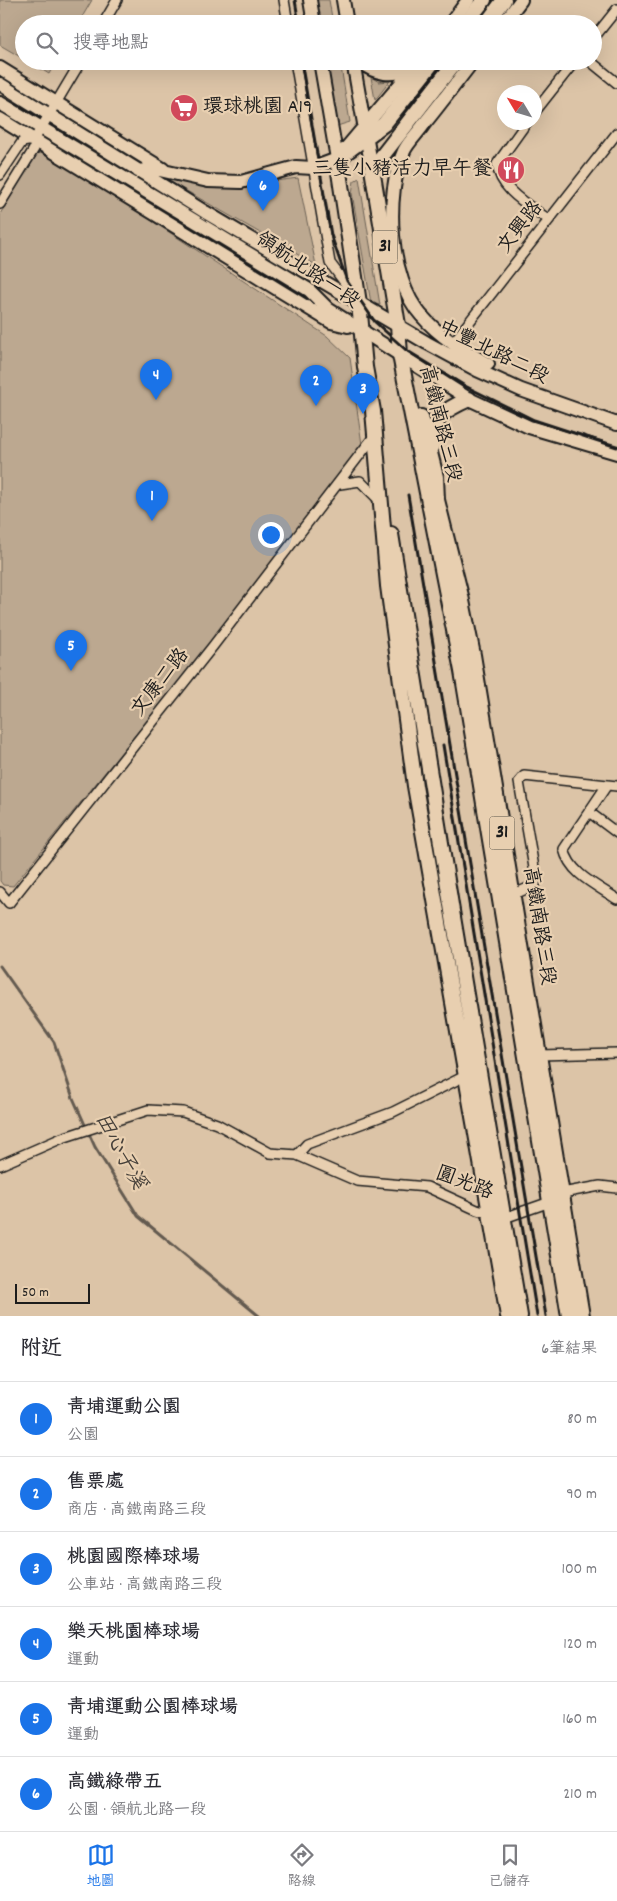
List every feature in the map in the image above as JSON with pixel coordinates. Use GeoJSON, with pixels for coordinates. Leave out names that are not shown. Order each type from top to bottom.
{"type":"FeatureCollection","features":[{"type":"Feature","properties":{"kind":"main road"},"geometry":{"type":"LineString","coordinates":[[472,15],[484,0]]}},
{"type":"Feature","properties":{"kind":"main road"},"geometry":{"type":"LineString","coordinates":[[493,15],[504,0]]}},
{"type":"Feature","properties":{"kind":"main road"},"geometry":{"type":"LineString","coordinates":[[337,159],[365,132],[384,124],[427,70]]}},
{"type":"Feature","properties":{"kind":"main road"},"geometry":{"type":"LineString","coordinates":[[372,169],[449,70]]}},
{"type":"Feature","properties":{"kind":"main road","name":"31"},"geometry":{"type":"LineString","coordinates":[[337,159],[359,302],[365,367],[375,435],[452,911],[497,1216],[508,1316]]}},
{"type":"Feature","properties":{"kind":"main road","name":"31"},"geometry":{"type":"LineString","coordinates":[[372,169],[398,324],[400,355]]}},
{"type":"Feature","properties":{"kind":"main road","name":"高鐵南路三段"},"geometry":{"type":"LineString","coordinates":[[400,355],[446,585],[569,1316]]}},
{"type":"Feature","properties":{"kind":"main road","name":"高鐵南路三段"},"geometry":{"type":"LineString","coordinates":[[400,355],[414,394],[436,477],[437,500],[461,596],[473,655],[582,1316]]}},
{"type":"Feature","properties":{"kind":"main road"},"geometry":{"type":"LineString","coordinates":[[436,477],[432,445],[433,426],[445,411],[469,399]]}},
{"type":"Feature","properties":{"kind":"main road"},"geometry":{"type":"LineString","coordinates":[[414,427],[437,500]]}},
{"type":"Feature","properties":{"kind":"main road","name":"31"},"geometry":{"type":"LineString","coordinates":[[375,435],[388,586],[415,786],[467,1075],[520,1316]]}},
{"type":"Feature","properties":{"kind":"main road"},"geometry":{"type":"LineString","coordinates":[[508,949],[512,895]]}},
{"type":"Feature","properties":{"kind":"main road"},"geometry":{"type":"LineString","coordinates":[[451,980],[452,911]]}},
{"type":"Feature","properties":{"kind":"street"},"geometry":{"type":"LineString","coordinates":[[108,15],[116,0]]}},
{"type":"Feature","properties":{"kind":"street"},"geometry":{"type":"LineString","coordinates":[[284,0],[286,15]]}},
{"type":"Feature","properties":{"kind":"street"},"geometry":{"type":"LineString","coordinates":[[310,0],[312,15]]}},
{"type":"Feature","properties":{"kind":"street"},"geometry":{"type":"LineString","coordinates":[[343,0],[346,15]]}},
{"type":"Feature","properties":{"kind":"street"},"geometry":{"type":"LineString","coordinates":[[457,15],[468,0]]}},
{"type":"Feature","properties":{"kind":"street"},"geometry":{"type":"LineString","coordinates":[[510,15],[521,0]]}},
{"type":"Feature","properties":{"kind":"street"},"geometry":{"type":"LineString","coordinates":[[602,28],[617,9]]}},
{"type":"Feature","properties":{"kind":"street"},"geometry":{"type":"LineString","coordinates":[[0,68],[165,171]]}},
{"type":"Feature","properties":{"kind":"street"},"geometry":{"type":"LineString","coordinates":[[0,204],[34,149],[34,140],[76,70]]}},
{"type":"Feature","properties":{"kind":"street"},"geometry":{"type":"LineString","coordinates":[[297,70],[330,263],[359,302]]}},
{"type":"Feature","properties":{"kind":"street"},"geometry":{"type":"LineString","coordinates":[[102,131],[138,171],[155,169],[208,181],[241,182],[296,167],[313,168],[337,159],[322,70]]}},
{"type":"Feature","properties":{"kind":"street"},"geometry":{"type":"LineString","coordinates":[[355,70],[372,169]]}},
{"type":"Feature","properties":{"kind":"street"},"geometry":{"type":"LineString","coordinates":[[370,70],[379,74],[392,75],[405,70]]}},
{"type":"Feature","properties":{"kind":"street"},"geometry":{"type":"LineString","coordinates":[[365,132],[374,117],[413,70]]}},
{"type":"Feature","properties":{"kind":"street"},"geometry":{"type":"LineString","coordinates":[[466,70],[404,150],[394,180],[392,206],[395,249],[404,286],[419,314],[452,344],[488,364]]}},
{"type":"Feature","properties":{"kind":"street"},"geometry":{"type":"LineString","coordinates":[[542,103],[568,70]]}},
{"type":"Feature","properties":{"kind":"street"},"geometry":{"type":"LineString","coordinates":[[601,70],[617,83]]}},
{"type":"Feature","properties":{"kind":"street","name":"領航北路一段"},"geometry":{"type":"LineString","coordinates":[[0,84],[138,171],[359,302]]}},
{"type":"Feature","properties":{"kind":"street"},"geometry":{"type":"LineString","coordinates":[[403,130],[446,96]]}},
{"type":"Feature","properties":{"kind":"street","name":"領航北路一段"},"geometry":{"type":"LineString","coordinates":[[0,103],[309,290],[328,309],[362,330]]}},
{"type":"Feature","properties":{"kind":"street","name":"領航北路一段"},"geometry":{"type":"LineString","coordinates":[[0,119],[331,322],[362,330]]}},
{"type":"Feature","properties":{"kind":"street"},"geometry":{"type":"LineString","coordinates":[[521,130],[497,164],[499,177],[510,191],[549,220]]}},
{"type":"Feature","properties":{"kind":"street","name":"文興路"},"geometry":{"type":"LineString","coordinates":[[452,344],[617,133]]}},
{"type":"Feature","properties":{"kind":"street"},"geometry":{"type":"LineString","coordinates":[[0,175],[22,142],[34,140]]}},
{"type":"Feature","properties":{"kind":"street","name":"中豐北路二段"},"geometry":{"type":"LineString","coordinates":[[359,302],[477,370],[529,393],[617,424]]}},
{"type":"Feature","properties":{"kind":"street"},"geometry":{"type":"LineString","coordinates":[[362,330],[469,399],[528,427],[617,453]]}},
{"type":"Feature","properties":{"kind":"street","name":"文康二路"},"geometry":{"type":"LineString","coordinates":[[0,892],[9,903],[340,484],[375,435]]}},
{"type":"Feature","properties":{"kind":"street"},"geometry":{"type":"LineString","coordinates":[[340,484],[360,481],[380,500]]}},
{"type":"Feature","properties":{"kind":"street"},"geometry":{"type":"LineString","coordinates":[[512,895],[530,889],[535,884],[536,878],[519,782],[524,776],[612,786]]}},
{"type":"Feature","properties":{"kind":"street"},"geometry":{"type":"LineString","coordinates":[[612,786],[589,812],[564,849],[567,862],[574,870],[617,898]]}},
{"type":"Feature","properties":{"kind":"street"},"geometry":{"type":"LineString","coordinates":[[589,812],[617,834]]}},
{"type":"Feature","properties":{"kind":"street"},"geometry":{"type":"LineString","coordinates":[[539,1055],[617,1053]]}},
{"type":"Feature","properties":{"kind":"street"},"geometry":{"type":"LineString","coordinates":[[297,1154],[307,1144],[393,1112],[467,1075]]}},
{"type":"Feature","properties":{"kind":"street","name":"圓光路"},"geometry":{"type":"LineString","coordinates":[[0,1165],[62,1138],[148,1110],[183,1112],[217,1124],[270,1153],[297,1154],[357,1181],[427,1187],[497,1216],[550,1202],[562,1193],[600,1186],[617,1188]]}},
{"type":"Feature","properties":{"kind":"shaded area"},"geometry":{"type":"Polygon","coordinates":[[[0,0],[92,0],[83,15],[15,15],[15,54],[0,45],[0,0]]]}},
{"type":"Feature","properties":{"kind":"shaded area"},"geometry":{"type":"Polygon","coordinates":[[[317,0],[329,0],[332,15],[320,15],[317,0]]]}},
{"type":"Feature","properties":{"kind":"shaded area"},"geometry":{"type":"Polygon","coordinates":[[[43,70],[51,70],[49,74],[43,70]]]}},
{"type":"Feature","properties":{"kind":"shaded area"},"geometry":{"type":"Polygon","coordinates":[[[328,70],[341,70],[350,122],[337,126],[328,70]]]}},
{"type":"Feature","properties":{"kind":"shaded area"},"geometry":{"type":"Polygon","coordinates":[[[371,77],[379,82],[390,81],[375,100],[371,77]]]}},
{"type":"Feature","properties":{"kind":"shaded area"},"geometry":{"type":"Polygon","coordinates":[[[46,151],[327,336],[350,358],[362,445],[247,597],[13,886],[3,885],[0,881],[0,214],[37,154],[46,151]]]}},
{"type":"Feature","properties":{"kind":"shaded area"},"geometry":{"type":"Polygon","coordinates":[[[157,174],[246,185],[298,178],[316,265],[157,174]]]}},
{"type":"Feature","properties":{"kind":"shaded area"},"geometry":{"type":"Polygon","coordinates":[[[359,178],[380,305],[371,303],[352,193],[354,181],[359,178]]]}},
{"type":"Feature","properties":{"kind":"waterway","name":"田心子溪"},"geometry":{"type":"LineString","coordinates":[[0,966],[54,1042],[73,1098],[95,1147],[138,1216],[259,1316]]}},
{"type":"Feature","properties":{"kind":"railway"},"geometry":{"type":"LineString","coordinates":[[295,0],[298,15]]}},
{"type":"Feature","properties":{"kind":"railway"},"geometry":{"type":"LineString","coordinates":[[303,70],[331,235],[347,281],[375,322],[406,350],[465,386],[534,420],[617,447]]}},
{"type":"Feature","properties":{"kind":"railway"},"geometry":{"type":"LineString","coordinates":[[408,495],[546,1316]]}},
{"type":"Feature","properties":{"kind":"railway"},"geometry":{"type":"LineString","coordinates":[[443,745],[537,1316]]}},
{"type":"Feature","properties":{"kind":"place","name":"環球桃園 A19"},"geometry":{"type":"Point","coordinates":[184,108]}},
{"type":"Feature","properties":{"kind":"place","name":"三隻小豬活力早午餐"},"geometry":{"type":"Point","coordinates":[511,170]}},
{"type":"Feature","properties":{"kind":"place","name":"高鐵綠帶五"},"geometry":{"type":"Point","coordinates":[263,211]}},
{"type":"Feature","properties":{"kind":"place","name":"樂天桃園棒球場"},"geometry":{"type":"Point","coordinates":[156,400]}},
{"type":"Feature","properties":{"kind":"place","name":"售票處"},"geometry":{"type":"Point","coordinates":[316,406]}},
{"type":"Feature","properties":{"kind":"place","name":"桃園國際棒球場"},"geometry":{"type":"Point","coordinates":[363,414]}},
{"type":"Feature","properties":{"kind":"place","name":"青埔運動公園"},"geometry":{"type":"Point","coordinates":[152,521]}},
{"type":"Feature","properties":{"kind":"place","name":"青埔運動公園棒球場"},"geometry":{"type":"Point","coordinates":[71,671]}}]}
